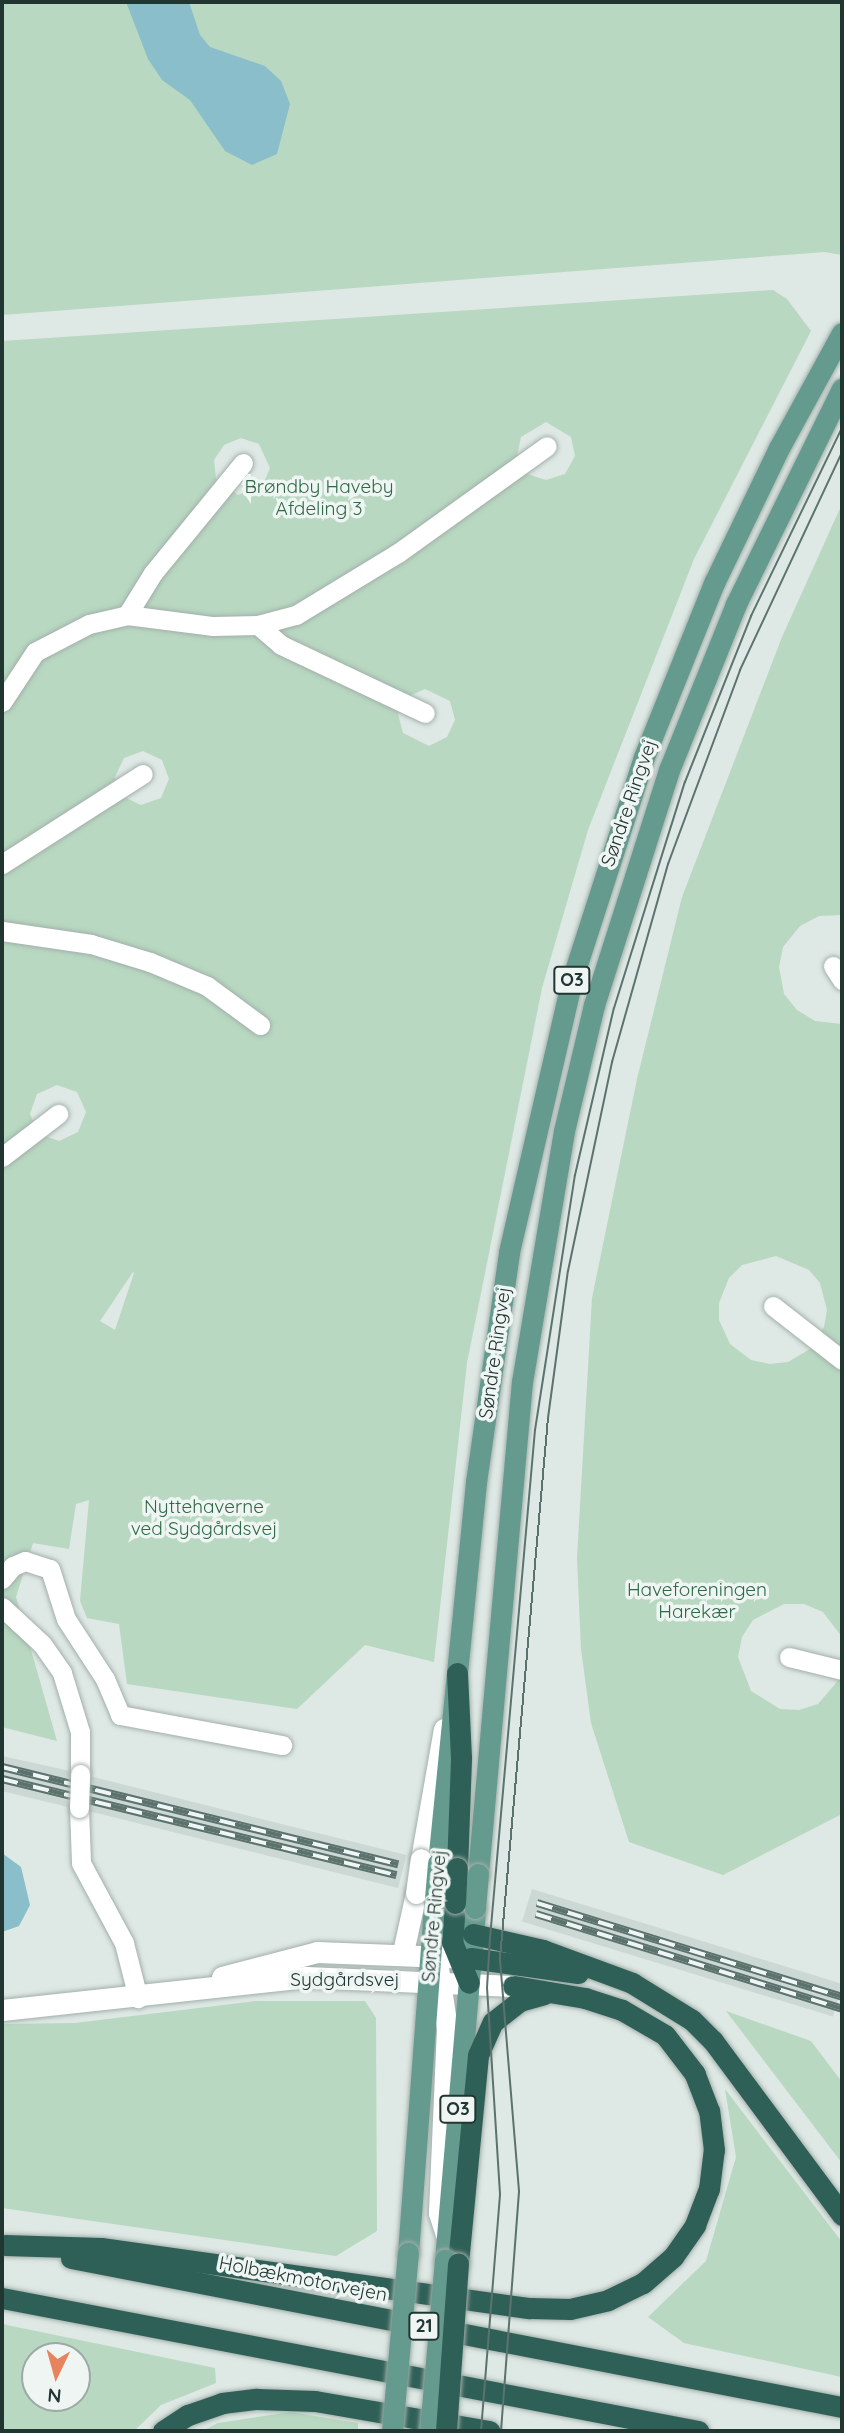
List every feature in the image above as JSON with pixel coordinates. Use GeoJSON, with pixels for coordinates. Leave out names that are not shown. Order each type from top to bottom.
{"type":"FeatureCollection","features":[{"type":"Feature","properties":{"kind":"highway"},"geometry":{"type":"LineString","coordinates":[[457,1673],[461,1758],[439,1863],[445,1900],[463,1957],[632,1983]]}},
{"type":"Feature","properties":{"kind":"highway"},"geometry":{"type":"LineString","coordinates":[[473,1934],[543,1950],[632,1983],[683,2014],[713,2041],[842,2215]]}},
{"type":"Feature","properties":{"kind":"highway"},"geometry":{"type":"LineString","coordinates":[[3,2245],[101,2248],[530,2308],[570,2309],[608,2300],[643,2283],[673,2257],[695,2225],[709,2189],[713,2163],[709,2111],[695,2074],[665,2035],[603,2002],[544,1994],[513,1986]]}},
{"type":"Feature","properties":{"kind":"highway"},"geometry":{"type":"LineString","coordinates":[[446,2431],[452,2262],[478,2055],[493,2022],[520,2001],[544,1994]]}},
{"type":"Feature","properties":{"kind":"highway","name":"Holbækmotorvejen"},"geometry":{"type":"LineString","coordinates":[[3,2245],[842,2406]]}},
{"type":"Feature","properties":{"kind":"highway"},"geometry":{"type":"LineString","coordinates":[[2,2298],[698,2431]]}},
{"type":"Feature","properties":{"kind":"highway"},"geometry":{"type":"LineString","coordinates":[[163,2431],[210,2407],[257,2399],[315,2401],[489,2431]]}},
{"type":"Feature","properties":{"kind":"main road","name":"Søndre Ringvej"},"geometry":{"type":"LineString","coordinates":[[457,1673],[476,1482],[509,1252],[571,983],[639,769],[709,595],[779,448],[842,333]]}},
{"type":"Feature","properties":{"kind":"main road","name":"Søndre Ringvej"},"geometry":{"type":"LineString","coordinates":[[392,2431],[435,1981],[430,1954],[445,1900],[478,1874],[522,1382],[542,1242],[591,1017],[674,757],[736,604],[842,389]]}},
{"type":"Feature","properties":{"kind":"main road","name":"Søndre Ringvej"},"geometry":{"type":"LineString","coordinates":[[430,2431],[452,2262],[447,2235],[469,1983],[463,1957],[473,1934],[445,1900]]}},
{"type":"Feature","properties":{"kind":"street"},"geometry":{"type":"LineString","coordinates":[[2,702],[7,675],[36,652],[59,637],[127,615],[213,626],[258,625],[296,615],[328,599],[547,446]]}},
{"type":"Feature","properties":{"kind":"street"},"geometry":{"type":"LineString","coordinates":[[127,615],[153,573],[243,463]]}},
{"type":"Feature","properties":{"kind":"street"},"geometry":{"type":"LineString","coordinates":[[258,625],[281,645],[425,713]]}},
{"type":"Feature","properties":{"kind":"street"},"geometry":{"type":"LineString","coordinates":[[2,864],[143,774]]}},
{"type":"Feature","properties":{"kind":"street"},"geometry":{"type":"LineString","coordinates":[[2,931],[91,944],[150,962],[207,986],[260,1025]]}},
{"type":"Feature","properties":{"kind":"street"},"geometry":{"type":"LineString","coordinates":[[2,1157],[58,1114]]}},
{"type":"Feature","properties":{"kind":"street"},"geometry":{"type":"LineString","coordinates":[[773,1306],[842,1360]]}},
{"type":"Feature","properties":{"kind":"street"},"geometry":{"type":"LineString","coordinates":[[2,1579],[13,1566],[25,1561],[50,1569],[66,1619],[105,1679],[120,1715],[282,1745]]}},
{"type":"Feature","properties":{"kind":"street"},"geometry":{"type":"LineString","coordinates":[[2,1607],[41,1644],[62,1673],[80,1732],[81,1863],[124,1943],[138,1998]]}},
{"type":"Feature","properties":{"kind":"street"},"geometry":{"type":"LineString","coordinates":[[789,1657],[842,1670]]}},
{"type":"Feature","properties":{"kind":"street"},"geometry":{"type":"LineString","coordinates":[[403,1952],[445,1900],[439,1863],[457,1673]]}},
{"type":"Feature","properties":{"kind":"street","name":"Sydgårdsvej"},"geometry":{"type":"LineString","coordinates":[[2,2010],[138,1998],[176,1990],[297,1955],[346,1950],[463,1957]]}},
{"type":"Feature","properties":{"kind":"street","name":"Sydgårdsvej"},"geometry":{"type":"LineString","coordinates":[[176,1990],[306,1977],[513,1986]]}},
{"type":"Feature","properties":{"kind":"street"},"geometry":{"type":"LineString","coordinates":[[435,1981],[447,2028],[439,2213],[447,2235]]}},
{"type":"Feature","properties":{"kind":"shaded area"},"geometry":{"type":"Polygon","coordinates":[[[2,1756],[70,1771],[68,1807],[2,1791],[2,1756]]]}},
{"type":"Feature","properties":{"kind":"shaded area"},"geometry":{"type":"Polygon","coordinates":[[[89,1776],[406,1855],[398,1888],[81,1809],[89,1776]]]}},
{"type":"Feature","properties":{"kind":"shaded area"},"geometry":{"type":"Polygon","coordinates":[[[532,1889],[842,1984],[833,2017],[522,1922],[532,1889]]]}},
{"type":"Feature","properties":{"kind":"green space"},"geometry":{"type":"Polygon","coordinates":[[[2,2],[842,2],[842,255],[825,252],[2,315],[2,2]]]}},
{"type":"Feature","properties":{"kind":"green space"},"geometry":{"type":"Polygon","coordinates":[[[773,290],[787,299],[811,331],[694,559],[588,830],[542,988],[467,1363],[434,1662],[365,1645],[297,1709],[127,1684],[119,1624],[87,1618],[80,1601],[89,1500],[76,1504],[69,1549],[33,1543],[16,1597],[57,1741],[2,1727],[2,341],[773,290]],[[546,422],[521,437],[517,456],[527,474],[546,480],[565,474],[575,456],[571,437],[546,422]],[[241,438],[224,445],[214,460],[216,479],[238,495],[263,485],[270,468],[259,444],[241,438]],[[425,689],[407,697],[398,714],[403,733],[429,746],[447,737],[455,720],[450,701],[425,689]],[[143,751],[124,758],[115,777],[122,796],[141,805],[161,798],[169,779],[162,760],[143,751]],[[57,1085],[37,1094],[30,1114],[39,1134],[59,1141],[78,1132],[86,1112],[77,1092],[57,1085]],[[133,1272],[100,1321],[115,1330],[134,1273],[133,1272]]]}},
{"type":"Feature","properties":{"kind":"green space","name":"Haveforeningen Harekær"},"geometry":{"type":"Polygon","coordinates":[[[842,504],[842,915],[819,916],[800,926],[783,947],[779,967],[784,994],[797,1010],[815,1021],[842,1024],[842,1637],[823,1612],[804,1604],[784,1604],[753,1620],[742,1637],[738,1657],[751,1691],[780,1709],[799,1710],[818,1704],[842,1676],[842,1814],[723,1875],[629,1842],[591,1723],[581,1649],[577,1558],[592,1298],[637,1079],[682,897],[782,637],[842,504]],[[776,1256],[742,1265],[729,1278],[719,1303],[719,1320],[730,1344],[751,1360],[770,1364],[788,1362],[810,1349],[824,1327],[827,1310],[820,1283],[809,1270],[776,1256]]]}},
{"type":"Feature","properties":{"kind":"green space"},"geometry":{"type":"Polygon","coordinates":[[[257,2001],[365,2001],[376,2018],[377,2231],[336,2256],[2,2208],[2,2024],[75,2023],[257,2001]]]}},
{"type":"Feature","properties":{"kind":"green space"},"geometry":{"type":"Polygon","coordinates":[[[726,2011],[811,2041],[842,2082],[842,2163],[726,2011]]]}},
{"type":"Feature","properties":{"kind":"green space"},"geometry":{"type":"Polygon","coordinates":[[[725,2089],[842,2242],[842,2377],[684,2343],[648,2317],[706,2261],[736,2157],[725,2089]]]}},
{"type":"Feature","properties":{"kind":"green space"},"geometry":{"type":"Polygon","coordinates":[[[2,2324],[89,2342],[21,2342],[21,2412],[91,2412],[91,2342],[215,2368],[216,2383],[161,2405],[134,2431],[2,2431],[2,2324]]]}},
{"type":"Feature","properties":{"kind":"green space"},"geometry":{"type":"Polygon","coordinates":[[[290,2412],[358,2423],[358,2431],[202,2431],[218,2423],[290,2412]]]}},
{"type":"Feature","properties":{"kind":"water"},"geometry":{"type":"Polygon","coordinates":[[[126,2],[189,2],[200,35],[210,47],[265,66],[281,81],[290,104],[277,154],[252,165],[225,151],[190,100],[162,80],[148,59],[126,2]]]}},
{"type":"Feature","properties":{"kind":"water"},"geometry":{"type":"Polygon","coordinates":[[[2,1853],[21,1867],[30,1905],[19,1926],[2,1932],[2,1853]]]}},
{"type":"Feature","properties":{"kind":"tram line"},"geometry":{"type":"LineString","coordinates":[[481,2431],[500,2194],[487,1988],[490,1938],[535,1430],[575,1175],[614,1008],[685,782],[751,616],[842,428]]}},
{"type":"Feature","properties":{"kind":"tram line"},"geometry":{"type":"LineString","coordinates":[[501,2431],[519,2191],[500,1958],[548,1418],[568,1271],[612,1062],[668,864],[740,670],[842,452]]}},
{"type":"Feature","properties":{"kind":"railway"},"geometry":{"type":"LineString","coordinates":[[2,1767],[398,1864]]}},
{"type":"Feature","properties":{"kind":"railway"},"geometry":{"type":"LineString","coordinates":[[2,1779],[396,1875]]}},
{"type":"Feature","properties":{"kind":"railway"},"geometry":{"type":"LineString","coordinates":[[537,1903],[842,1997]]}},
{"type":"Feature","properties":{"kind":"railway"},"geometry":{"type":"LineString","coordinates":[[536,1914],[842,2009]]}},
{"type":"Feature","properties":{"kind":"park label","name":"Brøndby Haveby Afdeling 3"},"geometry":{"type":"Point","coordinates":[319,498]}},
{"type":"Feature","properties":{"kind":"park label","name":"Nyttehaverne ved Sydgårdsvej"},"geometry":{"type":"Point","coordinates":[204,1518]}}]}
